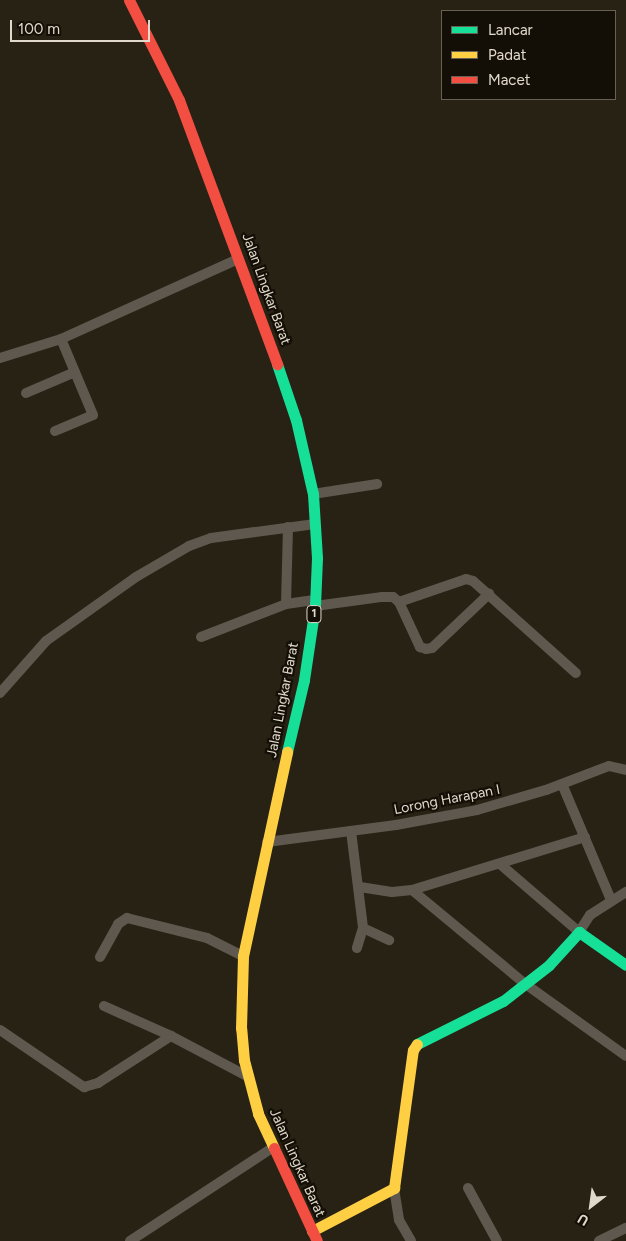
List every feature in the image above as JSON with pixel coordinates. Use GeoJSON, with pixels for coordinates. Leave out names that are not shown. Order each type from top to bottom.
{"type":"FeatureCollection","features":[{"type":"Feature","properties":{"kind":"main road","name":"Jalan Lingkar Barat"},"geometry":{"type":"LineString","coordinates":[[129,0],[179,100],[238,258],[296,420],[313,494],[316,603],[304,680],[243,956],[241,1028],[247,1076],[272,1148],[314,1236]]}},
{"type":"Feature","properties":{"kind":"main road"},"geometry":{"type":"LineString","coordinates":[[314,1236],[394,1188],[414,1048],[418,1043],[488,1010],[549,965],[578,932],[626,965]]}},
{"type":"Feature","properties":{"kind":"street"},"geometry":{"type":"LineString","coordinates":[[0,358],[60,340],[238,258]]}},
{"type":"Feature","properties":{"kind":"street"},"geometry":{"type":"LineString","coordinates":[[55,431],[93,415],[60,340]]}},
{"type":"Feature","properties":{"kind":"street"},"geometry":{"type":"LineString","coordinates":[[26,393],[75,372]]}},
{"type":"Feature","properties":{"kind":"street"},"geometry":{"type":"LineString","coordinates":[[313,494],[377,484]]}},
{"type":"Feature","properties":{"kind":"street"},"geometry":{"type":"LineString","coordinates":[[0,693],[46,641],[170,557],[211,538],[315,524]]}},
{"type":"Feature","properties":{"kind":"street"},"geometry":{"type":"LineString","coordinates":[[286,604],[288,527]]}},
{"type":"Feature","properties":{"kind":"street"},"geometry":{"type":"LineString","coordinates":[[399,602],[466,579],[473,581],[576,673]]}},
{"type":"Feature","properties":{"kind":"street"},"geometry":{"type":"LineString","coordinates":[[201,637],[286,604],[392,597],[399,602],[420,647],[426,649],[432,648],[489,594]]}},
{"type":"Feature","properties":{"kind":"street","name":"Lorong Harapan I"},"geometry":{"type":"LineString","coordinates":[[267,842],[351,831],[494,806],[562,784],[609,766],[626,770]]}},
{"type":"Feature","properties":{"kind":"street"},"geometry":{"type":"LineString","coordinates":[[562,784],[611,900]]}},
{"type":"Feature","properties":{"kind":"street"},"geometry":{"type":"LineString","coordinates":[[351,831],[360,888],[363,928],[357,948]]}},
{"type":"Feature","properties":{"kind":"street"},"geometry":{"type":"LineString","coordinates":[[360,888],[392,892],[412,890],[585,837]]}},
{"type":"Feature","properties":{"kind":"street"},"geometry":{"type":"LineString","coordinates":[[500,864],[578,932],[590,915],[626,892]]}},
{"type":"Feature","properties":{"kind":"street"},"geometry":{"type":"LineString","coordinates":[[412,890],[524,983],[626,1056]]}},
{"type":"Feature","properties":{"kind":"street"},"geometry":{"type":"LineString","coordinates":[[100,957],[118,924],[127,918],[207,938],[243,956]]}},
{"type":"Feature","properties":{"kind":"street"},"geometry":{"type":"LineString","coordinates":[[363,928],[389,940]]}},
{"type":"Feature","properties":{"kind":"street"},"geometry":{"type":"LineString","coordinates":[[104,1006],[171,1036],[247,1076]]}},
{"type":"Feature","properties":{"kind":"street"},"geometry":{"type":"LineString","coordinates":[[0,1030],[79,1084],[89,1087],[171,1036]]}},
{"type":"Feature","properties":{"kind":"street"},"geometry":{"type":"LineString","coordinates":[[130,1241],[272,1148]]}},
{"type":"Feature","properties":{"kind":"street"},"geometry":{"type":"LineString","coordinates":[[394,1188],[399,1220],[411,1241]]}},
{"type":"Feature","properties":{"kind":"street"},"geometry":{"type":"LineString","coordinates":[[468,1188],[498,1241]]}},
{"type":"Feature","properties":{"kind":"street"},"geometry":{"type":"LineString","coordinates":[[599,1241],[626,1228]]}},
{"type":"Feature","properties":{"kind":"traffic: fast"},"geometry":{"type":"LineString","coordinates":[[277,364],[296,420],[313,494],[317,558],[315,606],[304,680],[287,752]]}},
{"type":"Feature","properties":{"kind":"traffic: fast"},"geometry":{"type":"LineString","coordinates":[[417,1044],[503,1001],[549,965],[579,932],[626,965]]}},
{"type":"Feature","properties":{"kind":"traffic: slow"},"geometry":{"type":"LineString","coordinates":[[274,1148],[258,1113],[244,1060],[241,1028],[243,956],[287,752]]}},
{"type":"Feature","properties":{"kind":"traffic: slow"},"geometry":{"type":"LineString","coordinates":[[312,1231],[394,1188],[413,1050],[417,1044]]}},
{"type":"Feature","properties":{"kind":"traffic: jam"},"geometry":{"type":"LineString","coordinates":[[129,0],[179,100],[277,364]]}},
{"type":"Feature","properties":{"kind":"traffic: jam"},"geometry":{"type":"LineString","coordinates":[[274,1148],[317,1241]]}}]}
